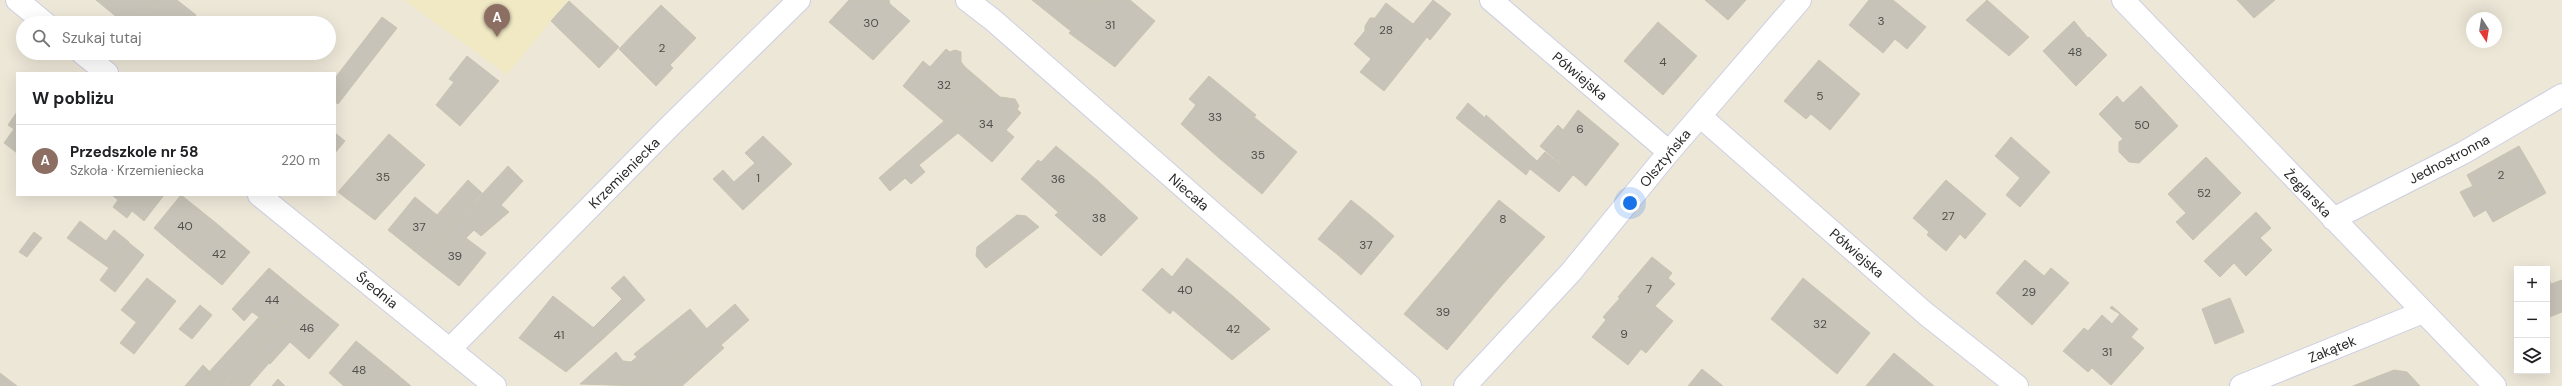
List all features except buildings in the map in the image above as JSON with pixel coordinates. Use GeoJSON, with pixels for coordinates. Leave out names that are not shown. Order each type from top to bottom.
{"type":"FeatureCollection","features":[{"type":"Feature","properties":{"kind":"street"},"geometry":{"type":"LineString","coordinates":[[17,0],[36,16]]}},
{"type":"Feature","properties":{"kind":"street","name":"Krzemieniecka"},"geometry":{"type":"LineString","coordinates":[[450,349],[671,125],[799,0]]}},
{"type":"Feature","properties":{"kind":"street","name":"Niecała"},"geometry":{"type":"LineString","coordinates":[[967,0],[999,25],[1410,386]]}},
{"type":"Feature","properties":{"kind":"street","name":"Półwiejska"},"geometry":{"type":"LineString","coordinates":[[1491,0],[1669,152]]}},
{"type":"Feature","properties":{"kind":"street","name":"Olsztyńska"},"geometry":{"type":"LineString","coordinates":[[1465,386],[1570,272],[1669,152],[1800,0]]}},
{"type":"Feature","properties":{"kind":"street","name":"Żeglarska"},"geometry":{"type":"LineString","coordinates":[[2123,0],[2495,386]]}},
{"type":"Feature","properties":{"kind":"street"},"geometry":{"type":"LineString","coordinates":[[91,60],[106,72]]}},
{"type":"Feature","properties":{"kind":"street","name":"Jednostronna"},"geometry":{"type":"LineString","coordinates":[[2333,219],[2463,153],[2562,95]]}},
{"type":"Feature","properties":{"kind":"street","name":"Półwiejska"},"geometry":{"type":"LineString","coordinates":[[1700,116],[1926,314],[2016,386]]}},
{"type":"Feature","properties":{"kind":"street","name":"Średnia"},"geometry":{"type":"LineString","coordinates":[[260,196],[495,386]]}},
{"type":"Feature","properties":{"kind":"street","name":"Zakątek"},"geometry":{"type":"LineString","coordinates":[[2241,386],[2423,312]]}},
{"type":"Feature","properties":{"kind":"shaded area"},"geometry":{"type":"Polygon","coordinates":[[[404,0],[568,0],[507,75],[404,0]]]}},
{"type":"Feature","properties":{"kind":"place","name":"Przedszkole nr 58"},"geometry":{"type":"Point","coordinates":[497,37]}}]}
